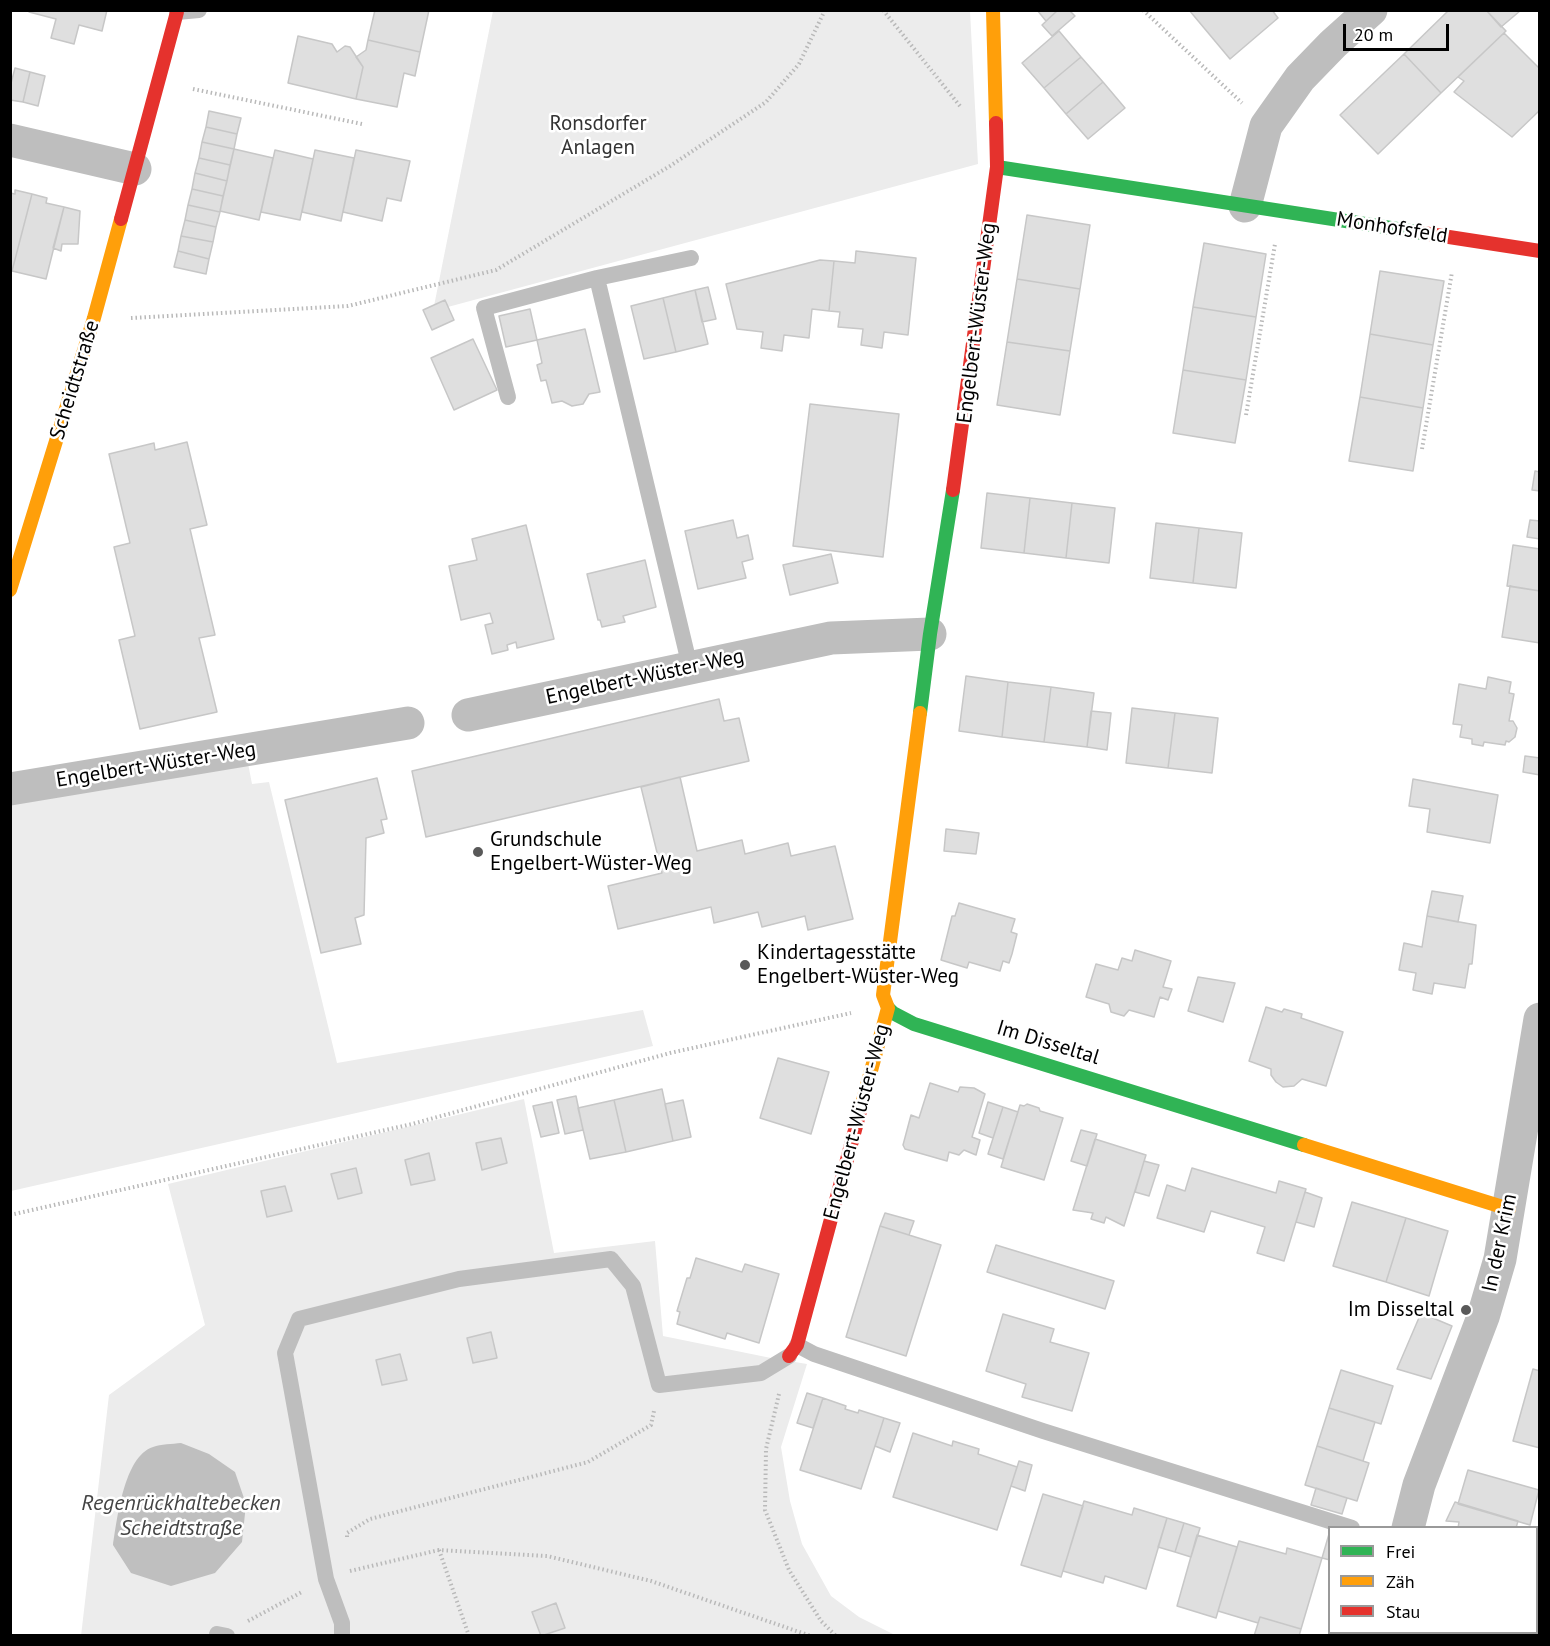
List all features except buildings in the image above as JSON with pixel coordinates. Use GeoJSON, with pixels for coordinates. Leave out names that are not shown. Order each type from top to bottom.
{"type":"FeatureCollection","features":[{"type":"Feature","properties":{"kind":"street","name":"Engelbert-Wüster-Weg"},"geometry":{"type":"LineString","coordinates":[[793,1350],[888,1008],[884,995],[885,982],[930,634],[962,436],[997,167],[993,10]]}},
{"type":"Feature","properties":{"kind":"street"},"geometry":{"type":"LineString","coordinates":[[1245,206],[1266,126],[1300,78],[1371,10]]}},
{"type":"Feature","properties":{"kind":"street","name":"Scheidtstraße"},"geometry":{"type":"LineString","coordinates":[[10,590],[94,318],[160,82],[177,12]]}},
{"type":"Feature","properties":{"kind":"street"},"geometry":{"type":"LineString","coordinates":[[10,140],[135,169]]}},
{"type":"Feature","properties":{"kind":"street","name":"Monhofsfeld"},"geometry":{"type":"LineString","coordinates":[[997,167],[1539,250]]}},
{"type":"Feature","properties":{"kind":"street","name":"Engelbert-Wüster-Weg"},"geometry":{"type":"LineString","coordinates":[[468,715],[831,638],[930,634]]}},
{"type":"Feature","properties":{"kind":"street","name":"Engelbert-Wüster-Weg"},"geometry":{"type":"LineString","coordinates":[[10,789],[408,723]]}},
{"type":"Feature","properties":{"kind":"street","name":"Im Disseltal"},"geometry":{"type":"LineString","coordinates":[[888,1008],[915,1024],[1509,1209]]}},
{"type":"Feature","properties":{"kind":"street","name":"In der Krim"},"geometry":{"type":"LineString","coordinates":[[1408,1526],[1419,1485],[1483,1317],[1500,1259],[1539,1018]]}},
{"type":"Feature","properties":{"kind":"lane"},"geometry":{"type":"LineString","coordinates":[[177,12],[200,10]]}},
{"type":"Feature","properties":{"kind":"lane"},"geometry":{"type":"LineString","coordinates":[[508,397],[484,308],[597,278],[691,258]]}},
{"type":"Feature","properties":{"kind":"lane"},"geometry":{"type":"LineString","coordinates":[[597,278],[690,667]]}},
{"type":"Feature","properties":{"kind":"lane"},"geometry":{"type":"LineString","coordinates":[[342,1635],[342,1623],[333,1576],[285,1353],[299,1319],[459,1279],[611,1259],[633,1286],[658,1385],[761,1373],[793,1350],[814,1354],[1043,1431],[1349,1526]]}},
{"type":"Feature","properties":{"kind":"path"},"geometry":{"type":"LineString","coordinates":[[94,318],[348,306],[496,270],[669,166],[766,102],[799,64],[825,10]]}},
{"type":"Feature","properties":{"kind":"path"},"geometry":{"type":"LineString","coordinates":[[883,10],[962,108]]}},
{"type":"Feature","properties":{"kind":"path"},"geometry":{"type":"LineString","coordinates":[[1143,10],[1266,126]]}},
{"type":"Feature","properties":{"kind":"path"},"geometry":{"type":"LineString","coordinates":[[160,82],[362,124]]}},
{"type":"Feature","properties":{"kind":"path"},"geometry":{"type":"LineString","coordinates":[[1246,415],[1280,211]]}},
{"type":"Feature","properties":{"kind":"path"},"geometry":{"type":"LineString","coordinates":[[1422,449],[1458,238]]}},
{"type":"Feature","properties":{"kind":"path"},"geometry":{"type":"LineString","coordinates":[[10,1215],[412,1124],[670,1053],[840,1015],[888,1008]]}},
{"type":"Feature","properties":{"kind":"path"},"geometry":{"type":"LineString","coordinates":[[793,1350],[766,1449],[765,1510],[789,1569],[821,1621],[836,1635]]}},
{"type":"Feature","properties":{"kind":"path"},"geometry":{"type":"LineString","coordinates":[[333,1576],[347,1533],[369,1518],[588,1461],[651,1425],[658,1385]]}},
{"type":"Feature","properties":{"kind":"path"},"geometry":{"type":"LineString","coordinates":[[439,1550],[469,1635]]}},
{"type":"Feature","properties":{"kind":"path"},"geometry":{"type":"LineString","coordinates":[[222,1635],[333,1576],[439,1550],[547,1556],[651,1581],[811,1635]]}},
{"type":"Feature","properties":{"kind":"green space","name":"Ronsdorfer Anlagen"},"geometry":{"type":"Polygon","coordinates":[[[493,11],[970,11],[978,164],[433,311],[493,11]]]}},
{"type":"Feature","properties":{"kind":"green space"},"geometry":{"type":"Polygon","coordinates":[[[247,758],[252,784],[269,782],[337,1063],[643,1010],[653,1046],[11,1191],[11,803],[247,758]]]}},
{"type":"Feature","properties":{"kind":"green space"},"geometry":{"type":"Polygon","coordinates":[[[524,1099],[554,1253],[655,1241],[663,1336],[807,1364],[781,1447],[790,1501],[802,1544],[831,1596],[859,1617],[895,1635],[81,1636],[109,1395],[205,1325],[168,1184],[524,1099]]]}},
{"type":"Feature","properties":{"kind":"green space"},"geometry":{"type":"Polygon","coordinates":[[[1538,1604],[1539,1635],[1411,1635],[1538,1634],[1538,1604]]]}},
{"type":"Feature","properties":{"kind":"water","name":"Regenrückhaltebecken Scheidtstraße"},"geometry":{"type":"Polygon","coordinates":[[[181,1443],[209,1454],[235,1472],[246,1504],[242,1542],[215,1573],[171,1586],[131,1573],[113,1545],[124,1490],[135,1463],[143,1453],[153,1447],[181,1443]]]}},
{"type":"Feature","properties":{"kind":"traffic: fast"},"geometry":{"type":"LineString","coordinates":[[997,167],[1423,233]]}},
{"type":"Feature","properties":{"kind":"traffic: fast"},"geometry":{"type":"LineString","coordinates":[[920,713],[953,490]]}},
{"type":"Feature","properties":{"kind":"traffic: fast"},"geometry":{"type":"LineString","coordinates":[[888,1008],[914,1024],[1304,1145]]}},
{"type":"Feature","properties":{"kind":"traffic: slow"},"geometry":{"type":"LineString","coordinates":[[993,10],[996,123]]}},
{"type":"Feature","properties":{"kind":"traffic: slow"},"geometry":{"type":"LineString","coordinates":[[10,590],[94,318],[121,219]]}},
{"type":"Feature","properties":{"kind":"traffic: slow"},"geometry":{"type":"LineString","coordinates":[[862,1104],[888,1008],[883,995],[920,713]]}},
{"type":"Feature","properties":{"kind":"traffic: slow"},"geometry":{"type":"LineString","coordinates":[[1304,1145],[1509,1209]]}},
{"type":"Feature","properties":{"kind":"traffic: jam"},"geometry":{"type":"LineString","coordinates":[[121,219],[177,12]]}},
{"type":"Feature","properties":{"kind":"traffic: jam"},"geometry":{"type":"LineString","coordinates":[[953,490],[997,167],[996,123]]}},
{"type":"Feature","properties":{"kind":"traffic: jam"},"geometry":{"type":"LineString","coordinates":[[1423,233],[1540,251]]}},
{"type":"Feature","properties":{"kind":"traffic: jam"},"geometry":{"type":"LineString","coordinates":[[789,1356],[797,1345],[862,1104]]}},
{"type":"Feature","properties":{"kind":"place","name":"Grundschule Engelbert-Wüster-Weg"},"geometry":{"type":"Point","coordinates":[478,852]}},
{"type":"Feature","properties":{"kind":"place","name":"Kindertagesstätte Engelbert-Wüster-Weg"},"geometry":{"type":"Point","coordinates":[745,965]}},
{"type":"Feature","properties":{"kind":"place","name":"Im Disseltal"},"geometry":{"type":"Point","coordinates":[1466,1310]}}]}
